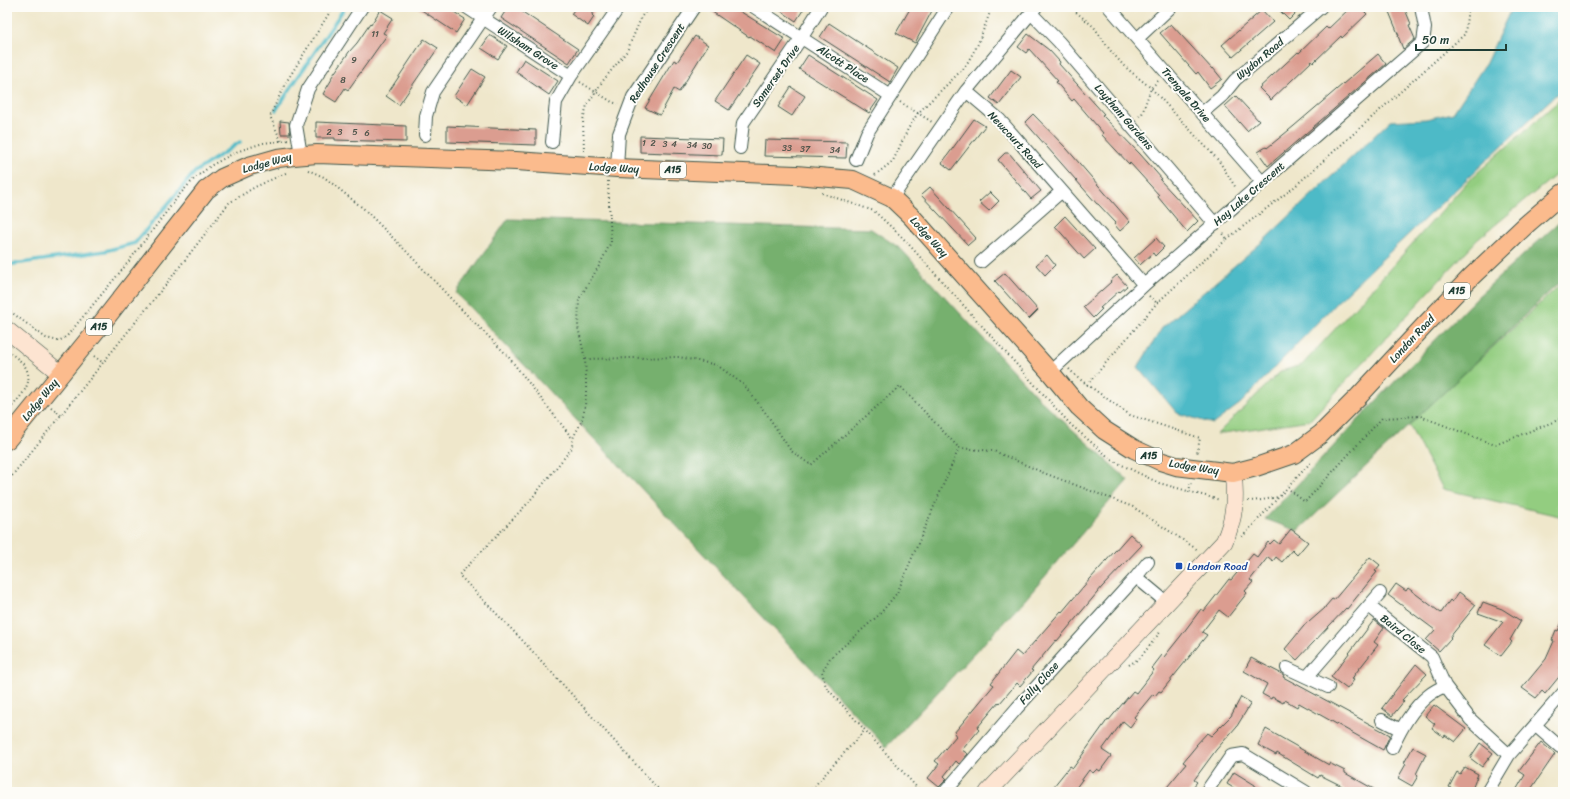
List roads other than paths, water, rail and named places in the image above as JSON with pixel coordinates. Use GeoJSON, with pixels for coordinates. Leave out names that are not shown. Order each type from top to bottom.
{"type":"FeatureCollection","features":[{"type":"Feature","properties":{"kind":"main road","name":"Lodge Way"},"geometry":{"type":"LineString","coordinates":[[7,440],[206,190],[222,178],[249,166],[296,155],[516,162],[613,175],[796,175],[852,180],[892,198],[912,217],[1056,367],[1078,407],[1104,430],[1134,449],[1160,461],[1176,466],[1233,473]]}},
{"type":"Feature","properties":{"kind":"main road","name":"London Road"},"geometry":{"type":"LineString","coordinates":[[1233,473],[1294,454],[1321,434],[1359,396],[1471,277],[1527,224],[1563,193]]}},
{"type":"Feature","properties":{"kind":"main road"},"geometry":{"type":"LineString","coordinates":[[7,330],[61,374]]}},
{"type":"Feature","properties":{"kind":"main road"},"geometry":{"type":"LineString","coordinates":[[988,792],[1224,542],[1231,527],[1235,489],[1233,473]]}},
{"type":"Feature","properties":{"kind":"street"},"geometry":{"type":"LineString","coordinates":[[296,155],[296,125],[308,89],[362,7]]}},
{"type":"Feature","properties":{"kind":"street","name":"Wilsham Grove"},"geometry":{"type":"LineString","coordinates":[[466,7],[571,76]]}},
{"type":"Feature","properties":{"kind":"street"},"geometry":{"type":"LineString","coordinates":[[425,135],[426,116],[433,92],[491,7]]}},
{"type":"Feature","properties":{"kind":"street"},"geometry":{"type":"LineString","coordinates":[[552,142],[556,102],[571,76],[620,7]]}},
{"type":"Feature","properties":{"kind":"street","name":"Redhouse Crescent"},"geometry":{"type":"LineString","coordinates":[[613,175],[619,134],[633,97],[694,7]]}},
{"type":"Feature","properties":{"kind":"street","name":"Alcott Place"},"geometry":{"type":"LineString","coordinates":[[754,7],[891,96]]}},
{"type":"Feature","properties":{"kind":"street","name":"Somerset Drive"},"geometry":{"type":"LineString","coordinates":[[740,148],[743,123],[802,38],[821,7]]}},
{"type":"Feature","properties":{"kind":"street"},"geometry":{"type":"LineString","coordinates":[[856,160],[867,133],[948,7]]}},
{"type":"Feature","properties":{"kind":"street","name":"Trengale Drive"},"geometry":{"type":"LineString","coordinates":[[1109,7],[1263,182]]}},
{"type":"Feature","properties":{"kind":"street"},"geometry":{"type":"LineString","coordinates":[[1137,39],[1171,7]]}},
{"type":"Feature","properties":{"kind":"street","name":"Wydon Road"},"geometry":{"type":"LineString","coordinates":[[1202,113],[1222,96],[1234,80],[1321,7]]}},
{"type":"Feature","properties":{"kind":"street","name":"Hay Lake Crescent"},"geometry":{"type":"LineString","coordinates":[[1056,367],[1144,285],[1423,42],[1426,28],[1422,7]]}},
{"type":"Feature","properties":{"kind":"street"},"geometry":{"type":"LineString","coordinates":[[892,198],[966,91],[1033,10]]}},
{"type":"Feature","properties":{"kind":"street","name":"Laytham Gardens"},"geometry":{"type":"LineString","coordinates":[[1033,10],[1215,224]]}},
{"type":"Feature","properties":{"kind":"street","name":"Newcourt Road"},"geometry":{"type":"LineString","coordinates":[[966,91],[999,119],[1144,285]]}},
{"type":"Feature","properties":{"kind":"street"},"geometry":{"type":"LineString","coordinates":[[981,262],[1062,191]]}},
{"type":"Feature","properties":{"kind":"street","name":"Folly Close"},"geometry":{"type":"LineString","coordinates":[[945,792],[1017,708],[1148,562]]}},
{"type":"Feature","properties":{"kind":"street"},"geometry":{"type":"LineString","coordinates":[[1136,577],[1166,602]]}},
{"type":"Feature","properties":{"kind":"street"},"geometry":{"type":"LineString","coordinates":[[1307,677],[1380,593]]}},
{"type":"Feature","properties":{"kind":"street","name":"Baird Close"},"geometry":{"type":"LineString","coordinates":[[1369,606],[1432,657],[1445,686],[1470,719],[1509,755]]}},
{"type":"Feature","properties":{"kind":"street"},"geometry":{"type":"LineString","coordinates":[[1287,668],[1328,687]]}},
{"type":"Feature","properties":{"kind":"street"},"geometry":{"type":"LineString","coordinates":[[1392,748],[1401,730],[1420,703],[1430,693],[1445,686]]}},
{"type":"Feature","properties":{"kind":"street"},"geometry":{"type":"LineString","coordinates":[[1487,792],[1509,755],[1536,726],[1563,693]]}},
{"type":"Feature","properties":{"kind":"street"},"geometry":{"type":"LineString","coordinates":[[1382,720],[1401,730]]}},
{"type":"Feature","properties":{"kind":"street"},"geometry":{"type":"LineString","coordinates":[[1536,726],[1560,747]]}},
{"type":"Feature","properties":{"kind":"street"},"geometry":{"type":"LineString","coordinates":[[1206,792],[1231,756],[1242,754],[1290,789],[1306,792]]}},
{"type":"Feature","properties":{"kind":"water"},"geometry":{"type":"Polygon","coordinates":[[[1514,7],[1563,7],[1563,88],[1337,302],[1241,403],[1213,424],[1177,413],[1138,367],[1162,328],[1262,242],[1390,121],[1426,119],[1453,113],[1486,63],[1510,11],[1514,7]]]}},
{"type":"Feature","properties":{"kind":"waterway"},"geometry":{"type":"LineString","coordinates":[[276,110],[345,7]]}},
{"type":"Feature","properties":{"kind":"waterway"},"geometry":{"type":"LineString","coordinates":[[7,265],[105,251],[135,243],[195,172],[240,142]]}},
{"type":"Feature","properties":{"kind":"place","name":"London Road"},"geometry":{"type":"Point","coordinates":[1179,566]}}]}
